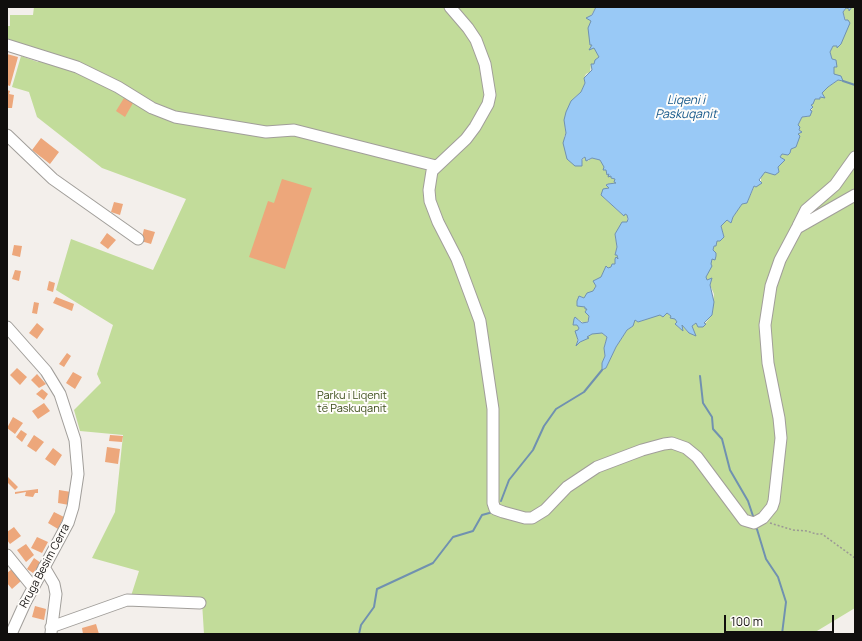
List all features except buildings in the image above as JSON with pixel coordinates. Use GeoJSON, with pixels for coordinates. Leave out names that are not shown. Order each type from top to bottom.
{"type":"FeatureCollection","features":[{"type":"Feature","properties":{"kind":"street"},"geometry":{"type":"LineString","coordinates":[[450,7],[473,34],[479,46],[488,74],[490,95],[488,104],[475,127],[455,150],[436,166],[430,178],[430,201],[438,222],[457,259],[476,310],[488,363],[493,409],[492,503],[495,508],[509,515],[532,518],[545,510],[567,487],[597,468],[642,450],[672,443],[686,448],[697,457],[744,520],[754,523],[768,513],[774,501],[781,433],[768,363],[766,314],[776,269],[806,210],[835,185],[855,156]]}},
{"type":"Feature","properties":{"kind":"street"},"geometry":{"type":"LineString","coordinates":[[7,45],[77,67],[118,87],[163,114],[210,124],[266,132],[288,139]]}},
{"type":"Feature","properties":{"kind":"street"},"geometry":{"type":"LineString","coordinates":[[266,132],[294,130],[436,166]]}},
{"type":"Feature","properties":{"kind":"street"},"geometry":{"type":"LineString","coordinates":[[7,135],[54,179],[138,239]]}},
{"type":"Feature","properties":{"kind":"street"},"geometry":{"type":"LineString","coordinates":[[797,228],[855,195]]}},
{"type":"Feature","properties":{"kind":"street","name":"Rruga Besim Cerra"},"geometry":{"type":"LineString","coordinates":[[7,327],[54,382],[75,440],[78,457],[78,474],[73,507],[61,538],[16,620],[12,634]]}},
{"type":"Feature","properties":{"kind":"street"},"geometry":{"type":"LineString","coordinates":[[7,555],[33,587]]}},
{"type":"Feature","properties":{"kind":"street"},"geometry":{"type":"LineString","coordinates":[[44,567],[54,584],[56,594],[51,631],[127,600],[200,603]]}},
{"type":"Feature","properties":{"kind":"path"},"geometry":{"type":"LineString","coordinates":[[761,519],[793,530],[822,534],[855,558]]}},
{"type":"Feature","properties":{"kind":"green space","name":"Parku i Liqenit të Paskuqanit"},"geometry":{"type":"Polygon","coordinates":[[[34,7],[596,7],[589,19],[591,21],[590,41],[591,46],[596,49],[599,57],[594,64],[591,65],[590,72],[586,74],[584,78],[585,83],[581,92],[571,101],[564,137],[581,162],[585,157],[588,161],[592,158],[600,160],[607,170],[607,174],[615,179],[614,182],[617,183],[607,184],[606,185],[609,188],[601,195],[624,216],[625,214],[627,215],[627,222],[615,234],[617,247],[615,255],[617,255],[618,259],[615,260],[615,264],[612,264],[611,267],[606,267],[601,278],[594,282],[596,286],[593,291],[585,298],[579,296],[587,309],[589,319],[585,324],[578,319],[574,325],[577,325],[579,328],[577,332],[577,341],[580,342],[592,333],[602,333],[607,337],[604,348],[605,356],[602,363],[602,370],[606,368],[616,347],[627,330],[633,326],[634,319],[638,322],[657,315],[665,315],[667,313],[675,319],[677,322],[675,324],[682,330],[681,324],[689,333],[695,335],[692,326],[696,323],[704,325],[712,315],[714,294],[710,285],[711,279],[707,280],[706,277],[712,259],[716,256],[713,250],[714,246],[717,241],[724,237],[721,226],[727,220],[731,223],[733,217],[742,204],[745,202],[747,203],[754,187],[761,181],[761,176],[765,172],[770,172],[771,174],[779,172],[778,167],[784,160],[780,157],[782,154],[788,155],[791,149],[796,147],[799,136],[798,134],[800,131],[798,125],[802,117],[808,117],[813,107],[811,105],[815,99],[820,99],[824,90],[838,80],[842,81],[834,75],[836,60],[832,59],[830,52],[846,21],[843,12],[846,8],[855,7],[855,608],[812,634],[204,634],[202,602],[131,596],[139,571],[92,558],[115,512],[123,435],[80,431],[74,410],[101,383],[97,374],[113,325],[56,290],[71,239],[153,270],[186,199],[102,168],[37,117],[29,92],[12,87],[21,56],[38,62],[39,59],[7,50],[7,26],[10,26],[10,15],[33,15],[34,7]]]}},
{"type":"Feature","properties":{"kind":"water","name":"Liqeni i Paskuqanit"},"geometry":{"type":"Polygon","coordinates":[[[596,7],[852,7],[849,11],[849,9],[846,8],[843,12],[845,20],[848,20],[850,23],[841,44],[837,48],[837,46],[833,46],[830,52],[832,59],[836,60],[837,67],[834,67],[834,74],[841,76],[843,81],[838,80],[828,87],[822,93],[825,98],[820,97],[820,99],[815,99],[811,105],[813,107],[810,110],[812,111],[810,116],[802,117],[798,125],[800,127],[799,130],[802,132],[798,134],[800,136],[796,147],[791,149],[788,155],[782,154],[780,157],[785,160],[778,167],[779,172],[775,175],[765,172],[759,180],[762,183],[756,187],[754,186],[747,203],[742,204],[733,217],[731,223],[727,220],[721,226],[724,237],[720,241],[717,241],[716,246],[714,246],[713,250],[716,253],[715,260],[712,259],[712,266],[706,277],[707,280],[712,278],[710,285],[714,302],[712,315],[704,323],[706,324],[703,327],[698,327],[696,323],[692,326],[696,336],[689,333],[682,325],[683,331],[675,324],[677,322],[675,319],[670,318],[671,316],[667,313],[663,317],[660,315],[638,322],[635,320],[633,326],[627,330],[616,347],[606,368],[602,370],[602,363],[605,356],[604,348],[607,337],[602,333],[592,334],[587,337],[589,338],[580,342],[576,346],[578,340],[575,331],[579,328],[577,325],[573,325],[574,319],[575,317],[582,323],[588,322],[589,316],[585,312],[587,309],[585,309],[585,307],[577,306],[577,301],[579,296],[584,298],[587,293],[593,291],[596,286],[593,281],[601,277],[606,266],[608,268],[611,267],[612,264],[615,264],[616,257],[618,259],[617,255],[615,255],[617,247],[615,234],[622,222],[627,222],[628,219],[627,215],[625,214],[624,216],[601,195],[603,189],[609,188],[606,185],[616,183],[614,182],[615,179],[611,178],[611,176],[608,177],[609,174],[607,175],[606,170],[603,170],[604,167],[600,160],[592,158],[586,161],[585,157],[582,159],[582,166],[575,166],[567,159],[563,143],[566,133],[564,120],[566,112],[571,101],[581,92],[585,83],[584,78],[592,70],[591,64],[594,64],[595,60],[599,57],[594,48],[589,50],[592,45],[590,45],[588,28],[591,21],[586,18],[592,15],[596,7]]]}},
{"type":"Feature","properties":{"kind":"waterway"},"geometry":{"type":"LineString","coordinates":[[843,81],[855,85]]}},
{"type":"Feature","properties":{"kind":"waterway"},"geometry":{"type":"LineString","coordinates":[[501,501],[509,480],[533,450],[544,426],[556,409],[584,392],[602,370]]}},
{"type":"Feature","properties":{"kind":"waterway"},"geometry":{"type":"LineString","coordinates":[[700,376],[703,403],[712,417],[713,429],[722,439],[730,470],[748,501],[753,516]]}},
{"type":"Feature","properties":{"kind":"waterway"},"geometry":{"type":"LineString","coordinates":[[359,634],[361,625],[374,607],[377,589],[433,563],[453,537],[473,531],[482,515],[493,512]]}},
{"type":"Feature","properties":{"kind":"waterway"},"geometry":{"type":"LineString","coordinates":[[756,526],[766,559],[778,577],[786,602],[782,634]]}}]}
